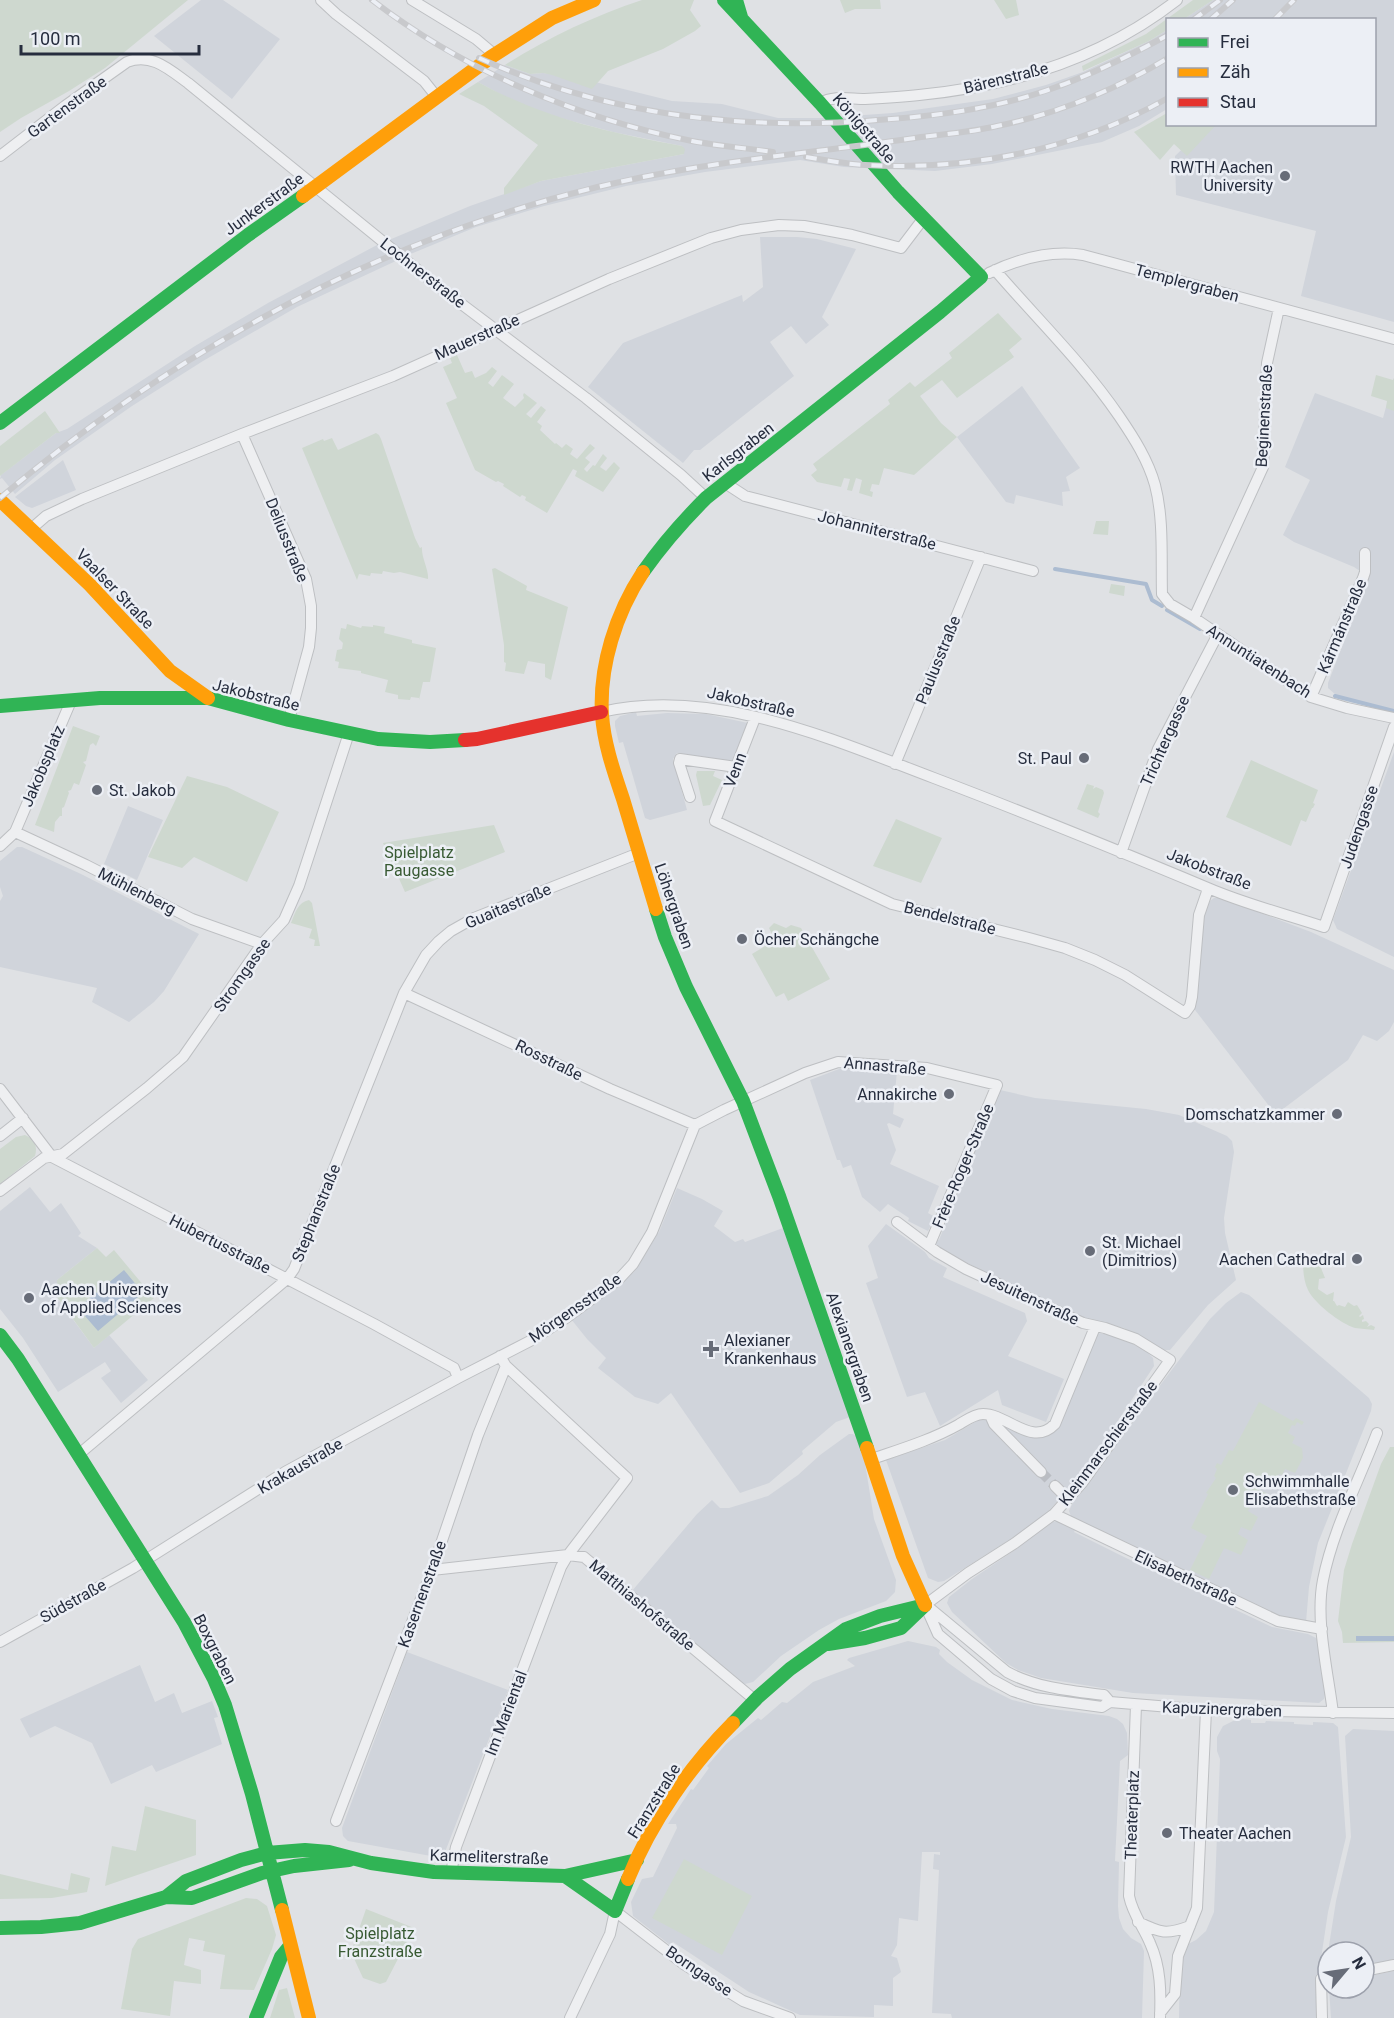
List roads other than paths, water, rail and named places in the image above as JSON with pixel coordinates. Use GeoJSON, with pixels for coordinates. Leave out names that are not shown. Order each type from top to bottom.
{"type":"FeatureCollection","features":[{"type":"Feature","properties":{"kind":"street"},"geometry":{"type":"LineString","coordinates":[[321,0],[424,81],[436,96]]}},
{"type":"Feature","properties":{"kind":"street"},"geometry":{"type":"LineString","coordinates":[[412,0],[476,39],[495,55]]}},
{"type":"Feature","properties":{"kind":"street","name":"Junkerstraße"},"geometry":{"type":"LineString","coordinates":[[552,18],[570,0]]}},
{"type":"Feature","properties":{"kind":"street","name":"Junkerstraße"},"geometry":{"type":"LineString","coordinates":[[0,423],[436,96],[552,18],[594,0]]}},
{"type":"Feature","properties":{"kind":"street","name":"Königstraße"},"geometry":{"type":"LineString","coordinates":[[724,0],[923,219],[981,277]]}},
{"type":"Feature","properties":{"kind":"street"},"geometry":{"type":"LineString","coordinates":[[736,0],[741,17]]}},
{"type":"Feature","properties":{"kind":"street","name":"Bärenstraße"},"geometry":{"type":"LineString","coordinates":[[820,103],[834,98],[894,98],[973,88],[1034,73],[1066,63],[1117,38],[1177,0]]}},
{"type":"Feature","properties":{"kind":"street","name":"Gartenstraße"},"geometry":{"type":"LineString","coordinates":[[0,156],[65,106],[127,62],[135,59]]}},
{"type":"Feature","properties":{"kind":"street","name":"Lochnerstraße"},"geometry":{"type":"LineString","coordinates":[[135,59],[149,59],[162,64],[188,83],[435,284],[620,426],[706,498]]}},
{"type":"Feature","properties":{"kind":"street","name":"Mauerstraße"},"geometry":{"type":"LineString","coordinates":[[32,529],[46,516],[56,511],[242,434],[393,376],[609,279],[711,238],[741,230],[779,225],[852,235],[901,248],[923,219]]}},
{"type":"Feature","properties":{"kind":"street","name":"Templergraben"},"geometry":{"type":"LineString","coordinates":[[981,277],[1023,260],[1064,252],[1109,261],[1394,339]]}},
{"type":"Feature","properties":{"kind":"street","name":"Annuntiatenbach"},"geometry":{"type":"LineString","coordinates":[[995,270],[1086,372],[1137,442],[1156,486],[1160,522],[1162,594],[1165,599],[1311,697],[1347,708],[1394,718]]}},
{"type":"Feature","properties":{"kind":"street","name":"Karlsgraben"},"geometry":{"type":"LineString","coordinates":[[601,712],[603,679],[611,637],[625,603],[656,553],[684,520],[706,498],[981,277]]}},
{"type":"Feature","properties":{"kind":"street","name":"Beginenstraße"},"geometry":{"type":"LineString","coordinates":[[1194,618],[1263,467],[1267,363],[1279,308]]}},
{"type":"Feature","properties":{"kind":"street","name":"Deliusstraße"},"geometry":{"type":"LineString","coordinates":[[242,434],[306,579],[311,606],[309,646],[289,720]]}},
{"type":"Feature","properties":{"kind":"street","name":"Johanniterstraße"},"geometry":{"type":"LineString","coordinates":[[725,483],[745,496],[1033,571]]}},
{"type":"Feature","properties":{"kind":"street","name":"Vaalser Straße"},"geometry":{"type":"LineString","coordinates":[[0,500],[119,614],[170,671],[208,698]]}},
{"type":"Feature","properties":{"kind":"street","name":"Kármánstraße"},"geometry":{"type":"LineString","coordinates":[[1311,697],[1363,578],[1365,553]]}},
{"type":"Feature","properties":{"kind":"street","name":"Paulusstraße"},"geometry":{"type":"LineString","coordinates":[[895,764],[981,557]]}},
{"type":"Feature","properties":{"kind":"street","name":"Trichtergasse"},"geometry":{"type":"LineString","coordinates":[[1121,853],[1158,749],[1218,634]]}},
{"type":"Feature","properties":{"kind":"street","name":"Jakobstraße"},"geometry":{"type":"LineString","coordinates":[[0,706],[128,698],[208,698],[289,720],[405,742],[461,741],[625,707],[680,705],[725,710],[795,729],[895,764],[1045,820],[1208,889],[1324,927]]}},
{"type":"Feature","properties":{"kind":"street","name":"Jakobsplatz"},"geometry":{"type":"LineString","coordinates":[[15,832],[71,701]]}},
{"type":"Feature","properties":{"kind":"street","name":"Löhergraben"},"geometry":{"type":"LineString","coordinates":[[601,712],[603,734],[665,937],[686,987],[743,1101]]}},
{"type":"Feature","properties":{"kind":"street","name":"Venn"},"geometry":{"type":"LineString","coordinates":[[715,821],[755,718]]}},
{"type":"Feature","properties":{"kind":"street","name":"Judengasse"},"geometry":{"type":"LineString","coordinates":[[1324,927],[1394,727]]}},
{"type":"Feature","properties":{"kind":"street","name":"Stromgasse"},"geometry":{"type":"LineString","coordinates":[[0,1191],[44,1158],[63,1154],[183,1057],[262,944],[284,920],[299,886],[349,733]]}},
{"type":"Feature","properties":{"kind":"street"},"geometry":{"type":"LineString","coordinates":[[690,797],[679,763],[680,759],[736,766]]}},
{"type":"Feature","properties":{"kind":"street","name":"Bendelstraße"},"geometry":{"type":"LineString","coordinates":[[715,821],[892,904],[1029,938],[1065,948],[1095,960],[1125,975],[1185,1012],[1190,1006],[1192,997],[1199,915],[1208,889]]}},
{"type":"Feature","properties":{"kind":"street"},"geometry":{"type":"LineString","coordinates":[[0,846],[15,832]]}},
{"type":"Feature","properties":{"kind":"street","name":"Mühlenberg"},"geometry":{"type":"LineString","coordinates":[[15,832],[192,919],[262,944]]}},
{"type":"Feature","properties":{"kind":"street","name":"Guaitastraße"},"geometry":{"type":"LineString","coordinates":[[404,993],[426,955],[451,931],[474,918],[639,853]]}},
{"type":"Feature","properties":{"kind":"street","name":"Rosstraße"},"geometry":{"type":"LineString","coordinates":[[404,993],[610,1089],[695,1125]]}},
{"type":"Feature","properties":{"kind":"street","name":"Stephanstraße"},"geometry":{"type":"LineString","coordinates":[[78,1455],[287,1279],[294,1269],[404,993]]}},
{"type":"Feature","properties":{"kind":"street","name":"Annastraße"},"geometry":{"type":"LineString","coordinates":[[743,1101],[817,1067],[838,1062],[927,1068],[997,1085]]}},
{"type":"Feature","properties":{"kind":"street","name":"Frère-Roger-Straße"},"geometry":{"type":"LineString","coordinates":[[929,1246],[997,1085]]}},
{"type":"Feature","properties":{"kind":"street","name":"Hubertusstraße"},"geometry":{"type":"LineString","coordinates":[[0,1089],[52,1157],[454,1368],[458,1378]]}},
{"type":"Feature","properties":{"kind":"street"},"geometry":{"type":"LineString","coordinates":[[695,1125],[743,1101]]}},
{"type":"Feature","properties":{"kind":"street","name":"Alexianergraben"},"geometry":{"type":"LineString","coordinates":[[743,1101],[872,1459],[903,1556],[925,1605]]}},
{"type":"Feature","properties":{"kind":"street"},"geometry":{"type":"LineString","coordinates":[[0,1136],[23,1118]]}},
{"type":"Feature","properties":{"kind":"street","name":"Mörgensstraße"},"geometry":{"type":"LineString","coordinates":[[458,1378],[503,1361],[566,1318],[619,1278],[633,1264],[652,1232],[695,1125]]}},
{"type":"Feature","properties":{"kind":"street","name":"Jesuitenstraße"},"geometry":{"type":"LineString","coordinates":[[897,1222],[929,1246],[966,1269],[1058,1312],[1095,1327],[1105,1328],[1136,1339],[1170,1360]]}},
{"type":"Feature","properties":{"kind":"street"},"geometry":{"type":"LineString","coordinates":[[872,1459],[944,1433],[982,1414],[990,1415],[1021,1429],[1040,1433],[1048,1431],[1055,1424],[1095,1327]]}},
{"type":"Feature","properties":{"kind":"street","name":"Boxgraben"},"geometry":{"type":"LineString","coordinates":[[0,1335],[18,1359],[145,1560],[200,1650],[221,1696],[241,1757],[309,2018]]}},
{"type":"Feature","properties":{"kind":"street","name":"Kleinmarschierstraße"},"geometry":{"type":"LineString","coordinates":[[925,1605],[969,1573],[1015,1544],[1054,1514],[1088,1474],[1170,1360]]}},
{"type":"Feature","properties":{"kind":"street","name":"Matthiashofstraße"},"geometry":{"type":"LineString","coordinates":[[503,1361],[627,1478],[568,1555]]}},
{"type":"Feature","properties":{"kind":"street","name":"Kasernenstraße"},"geometry":{"type":"LineString","coordinates":[[336,1821],[432,1570],[503,1361]]}},
{"type":"Feature","properties":{"kind":"street","name":"Krakaustraße"},"geometry":{"type":"LineString","coordinates":[[145,1560],[285,1472],[458,1378]]}},
{"type":"Feature","properties":{"kind":"street"},"geometry":{"type":"LineString","coordinates":[[990,1415],[994,1424],[1041,1472]]}},
{"type":"Feature","properties":{"kind":"street"},"geometry":{"type":"LineString","coordinates":[[1333,1713],[1322,1629],[1323,1581],[1336,1535],[1377,1433]]}},
{"type":"Feature","properties":{"kind":"street"},"geometry":{"type":"LineString","coordinates":[[1055,1486],[1068,1499]]}},
{"type":"Feature","properties":{"kind":"street","name":"Elisabethstraße"},"geometry":{"type":"LineString","coordinates":[[1054,1514],[1278,1621],[1322,1629]]}},
{"type":"Feature","properties":{"kind":"street"},"geometry":{"type":"LineString","coordinates":[[432,1570],[568,1555]]}},
{"type":"Feature","properties":{"kind":"street","name":"Matthiashofstraße"},"geometry":{"type":"LineString","coordinates":[[568,1555],[584,1557],[756,1701]]}},
{"type":"Feature","properties":{"kind":"street","name":"Im Mariental"},"geometry":{"type":"LineString","coordinates":[[451,1873],[456,1847],[481,1777],[561,1567],[568,1555]]}},
{"type":"Feature","properties":{"kind":"street","name":"Südstraße"},"geometry":{"type":"LineString","coordinates":[[0,1642],[145,1560]]}},
{"type":"Feature","properties":{"kind":"street","name":"Franzstraße"},"geometry":{"type":"LineString","coordinates":[[570,2018],[610,1934],[625,1882],[658,1821],[689,1774],[716,1740],[778,1678],[801,1659],[854,1625],[925,1605]]}},
{"type":"Feature","properties":{"kind":"street","name":"Kapuzinergraben"},"geometry":{"type":"LineString","coordinates":[[925,1605],[938,1634],[991,1679],[1035,1698],[1102,1707],[1110,1702],[1206,1710],[1394,1713]]}},
{"type":"Feature","properties":{"kind":"street","name":"Kapuzinergraben"},"geometry":{"type":"LineString","coordinates":[[925,1605],[1012,1675],[1052,1688],[1104,1695],[1110,1702]]}},
{"type":"Feature","properties":{"kind":"street","name":"Theaterplatz"},"geometry":{"type":"LineString","coordinates":[[1136,1705],[1129,1896],[1132,1911],[1151,1945],[1156,1960],[1161,1990],[1160,2016]]}},
{"type":"Feature","properties":{"kind":"street","name":"Theaterplatz"},"geometry":{"type":"LineString","coordinates":[[1160,2016],[1175,1994],[1178,1956],[1197,1908],[1206,1710]]}},
{"type":"Feature","properties":{"kind":"street","name":"Karmeliterstraße"},"geometry":{"type":"LineString","coordinates":[[166,1897],[186,1881],[241,1860],[267,1853],[305,1850],[329,1852],[353,1860],[411,1869],[451,1873],[565,1876],[615,1911]]}},
{"type":"Feature","properties":{"kind":"street","name":"Karmeliterstraße"},"geometry":{"type":"LineString","coordinates":[[166,1897],[192,1898],[271,1871],[353,1860]]}},
{"type":"Feature","properties":{"kind":"street"},"geometry":{"type":"LineString","coordinates":[[565,1876],[637,1860]]}},
{"type":"Feature","properties":{"kind":"street"},"geometry":{"type":"LineString","coordinates":[[0,1928],[41,1928],[80,1923],[166,1897]]}},
{"type":"Feature","properties":{"kind":"street","name":"Borngasse"},"geometry":{"type":"LineString","coordinates":[[615,1911],[685,1965],[743,2001],[790,2018]]}},
{"type":"Feature","properties":{"kind":"street"},"geometry":{"type":"LineString","coordinates":[[1138,1922],[1160,1933],[1173,1933],[1190,1926]]}},
{"type":"Feature","properties":{"kind":"street"},"geometry":{"type":"LineString","coordinates":[[256,2018],[281,1957],[290,1946]]}},
{"type":"Feature","properties":{"kind":"street"},"geometry":{"type":"LineString","coordinates":[[1376,1969],[1394,1965]]}},
{"type":"Feature","properties":{"kind":"street"},"geometry":{"type":"LineString","coordinates":[[1322,2018],[1323,2000]]}},
{"type":"Feature","properties":{"kind":"water"},"geometry":{"type":"Polygon","coordinates":[[[124,1270],[143,1293],[98,1331],[78,1308],[124,1270]]]}},
{"type":"Feature","properties":{"kind":"water"},"geometry":{"type":"Polygon","coordinates":[[[1356,1636],[1394,1636],[1394,1641],[1356,1641],[1356,1636]]]}},
{"type":"Feature","properties":{"kind":"waterway"},"geometry":{"type":"LineString","coordinates":[[1055,569],[1146,584],[1152,600],[1162,606]]}},
{"type":"Feature","properties":{"kind":"waterway"},"geometry":{"type":"LineString","coordinates":[[1167,610],[1200,629]]}},
{"type":"Feature","properties":{"kind":"waterway"},"geometry":{"type":"LineString","coordinates":[[1335,696],[1394,711]]}},
{"type":"Feature","properties":{"kind":"tunnel"},"geometry":{"type":"LineString","coordinates":[[1041,1472],[1055,1486]]}},
{"type":"Feature","properties":{"kind":"railway"},"geometry":{"type":"LineString","coordinates":[[372,0],[407,26],[483,70],[564,105],[606,119],[692,141],[773,152]]}},
{"type":"Feature","properties":{"kind":"railway"},"geometry":{"type":"LineString","coordinates":[[1196,18],[1220,0]]}},
{"type":"Feature","properties":{"kind":"railway"},"geometry":{"type":"LineString","coordinates":[[1212,18],[1233,0]]}},
{"type":"Feature","properties":{"kind":"railway"},"geometry":{"type":"LineString","coordinates":[[1276,18],[1294,0]]}},
{"type":"Feature","properties":{"kind":"railway"},"geometry":{"type":"LineString","coordinates":[[479,58],[575,93],[624,106],[674,115],[725,120],[827,123],[964,111],[1027,97],[1079,78],[1166,36]]}},
{"type":"Feature","properties":{"kind":"railway"},"geometry":{"type":"LineString","coordinates":[[0,498],[75,438],[154,383],[236,332],[322,287],[410,248],[500,214],[593,188],[687,169],[969,131],[1019,121],[1085,100],[1166,59]]}},
{"type":"Feature","properties":{"kind":"railway"},"geometry":{"type":"LineString","coordinates":[[806,157],[835,162],[904,166],[982,160],[1059,144],[1133,116],[1166,99]]}},
{"type":"Feature","properties":{"kind":"place","name":"RWTH Aachen University"},"geometry":{"type":"Point","coordinates":[1285,176]}},
{"type":"Feature","properties":{"kind":"place","name":"St. Paul"},"geometry":{"type":"Point","coordinates":[1084,758]}},
{"type":"Feature","properties":{"kind":"place","name":"St. Jakob"},"geometry":{"type":"Point","coordinates":[97,790]}},
{"type":"Feature","properties":{"kind":"place","name":"Öcher Schängche"},"geometry":{"type":"Point","coordinates":[742,939]}},
{"type":"Feature","properties":{"kind":"place","name":"Annakirche"},"geometry":{"type":"Point","coordinates":[949,1094]}},
{"type":"Feature","properties":{"kind":"place","name":"Domschatzkammer"},"geometry":{"type":"Point","coordinates":[1337,1114]}},
{"type":"Feature","properties":{"kind":"place","name":"St. Michael (Dimitrios)"},"geometry":{"type":"Point","coordinates":[1090,1251]}},
{"type":"Feature","properties":{"kind":"place","name":"Aachen Cathedral"},"geometry":{"type":"Point","coordinates":[1357,1259]}},
{"type":"Feature","properties":{"kind":"place","name":"Aachen University of Applied Sciences"},"geometry":{"type":"Point","coordinates":[29,1298]}},
{"type":"Feature","properties":{"kind":"place","name":"Alexianer Krankenhaus"},"geometry":{"type":"Point","coordinates":[711,1349]}},
{"type":"Feature","properties":{"kind":"place","name":"Schwimmhalle Elisabethstraße"},"geometry":{"type":"Point","coordinates":[1233,1490]}},
{"type":"Feature","properties":{"kind":"place","name":"Theater Aachen"},"geometry":{"type":"Point","coordinates":[1167,1833]}},
{"type":"Feature","properties":{"kind":"park label","name":"Spielplatz Paugasse"},"geometry":{"type":"Point","coordinates":[419,861]}},
{"type":"Feature","properties":{"kind":"park label","name":"Spielplatz Franzstraße"},"geometry":{"type":"Point","coordinates":[380,1942]}}]}
